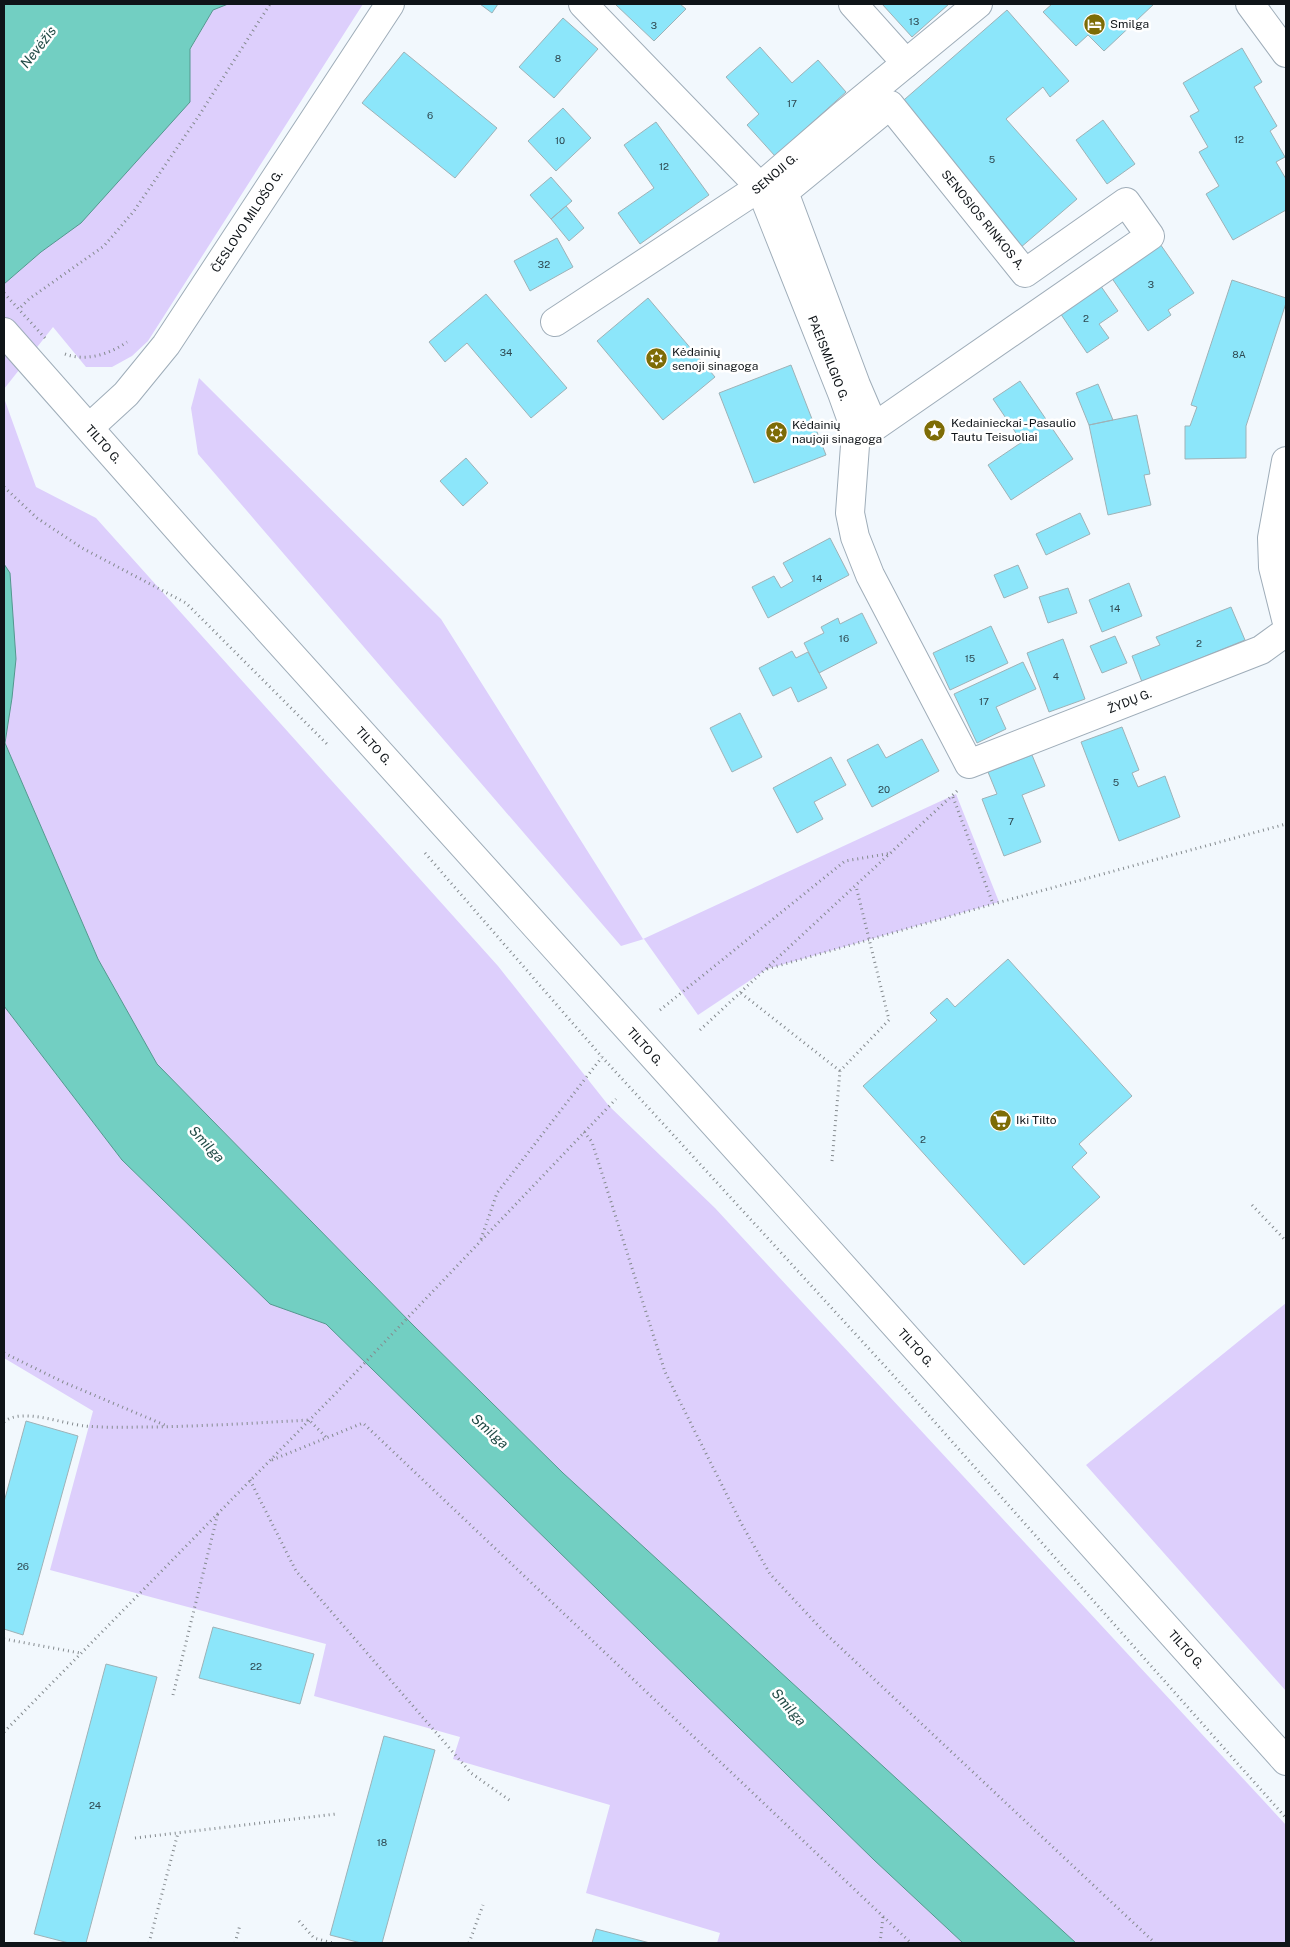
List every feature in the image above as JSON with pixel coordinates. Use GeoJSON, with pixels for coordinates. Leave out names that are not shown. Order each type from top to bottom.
{"type":"FeatureCollection","features":[{"type":"Feature","properties":{"kind":"street","name":"ČESLOVO MILOŠO G."},"geometry":{"type":"LineString","coordinates":[[90,428],[126,394],[166,345],[390,4]]}},
{"type":"Feature","properties":{"kind":"street","name":"PAEISMILGIO G."},"geometry":{"type":"LineString","coordinates":[[583,4],[760,187],[839,384],[856,432],[850,513],[855,537],[870,575],[970,764]]}},
{"type":"Feature","properties":{"kind":"street"},"geometry":{"type":"LineString","coordinates":[[853,4],[906,63]]}},
{"type":"Feature","properties":{"kind":"street","name":"SENOJI G."},"geometry":{"type":"LineString","coordinates":[[555,322],[760,187],[843,115],[978,4]]}},
{"type":"Feature","properties":{"kind":"street"},"geometry":{"type":"LineString","coordinates":[[1250,4],[1286,53]]}},
{"type":"Feature","properties":{"kind":"street","name":"SENOSIOS RINKOS A."},"geometry":{"type":"LineString","coordinates":[[890,105],[1026,273],[1126,202],[1150,236],[874,427],[784,192],[890,105]]}},
{"type":"Feature","properties":{"kind":"street","name":"TILTO G."},"geometry":{"type":"LineString","coordinates":[[10,322],[33,345],[90,428],[208,562],[1286,1761]]}},
{"type":"Feature","properties":{"kind":"street"},"geometry":{"type":"LineString","coordinates":[[1286,461],[1272,538],[1273,567],[1286,619]]}},
{"type":"Feature","properties":{"kind":"street","name":"ŽYDŲ G."},"geometry":{"type":"LineString","coordinates":[[970,764],[1261,650],[1286,632]]}},
{"type":"Feature","properties":{"kind":"path"},"geometry":{"type":"LineString","coordinates":[[10,322],[29,299],[104,246],[134,212],[200,114],[270,4]]}},
{"type":"Feature","properties":{"kind":"path"},"geometry":{"type":"LineString","coordinates":[[4,293],[33,345],[50,343]]}},
{"type":"Feature","properties":{"kind":"path"},"geometry":{"type":"LineString","coordinates":[[61,353],[73,357],[91,356],[115,350],[131,340]]}},
{"type":"Feature","properties":{"kind":"path"},"geometry":{"type":"LineString","coordinates":[[4,487],[37,518],[82,548],[186,603],[330,747]]}},
{"type":"Feature","properties":{"kind":"path"},"geometry":{"type":"LineString","coordinates":[[700,1030],[956,794],[970,764]]}},
{"type":"Feature","properties":{"kind":"path"},"geometry":{"type":"LineString","coordinates":[[952,797],[993,904]]}},
{"type":"Feature","properties":{"kind":"path"},"geometry":{"type":"LineString","coordinates":[[768,969],[993,904],[1286,824]]}},
{"type":"Feature","properties":{"kind":"path"},"geometry":{"type":"LineString","coordinates":[[422,848],[602,1057],[893,1375],[1286,1818]]}},
{"type":"Feature","properties":{"kind":"path"},"geometry":{"type":"LineString","coordinates":[[660,1010],[845,861],[893,852]]}},
{"type":"Feature","properties":{"kind":"path"},"geometry":{"type":"LineString","coordinates":[[832,1161],[840,1071],[889,1020],[856,886]]}},
{"type":"Feature","properties":{"kind":"path"},"geometry":{"type":"LineString","coordinates":[[741,993],[840,1071]]}},
{"type":"Feature","properties":{"kind":"path"},"geometry":{"type":"LineString","coordinates":[[480,1242],[497,1193],[602,1057]]}},
{"type":"Feature","properties":{"kind":"path"},"geometry":{"type":"LineString","coordinates":[[4,1732],[336,1393],[616,1099]]}},
{"type":"Feature","properties":{"kind":"path"},"geometry":{"type":"LineString","coordinates":[[584,1132],[592,1142],[665,1372],[741,1523],[770,1574],[826,1634],[1155,1943]]}},
{"type":"Feature","properties":{"kind":"path"},"geometry":{"type":"LineString","coordinates":[[1252,1205],[1286,1241]]}},
{"type":"Feature","properties":{"kind":"path"},"geometry":{"type":"LineString","coordinates":[[4,1353],[63,1382],[170,1427]]}},
{"type":"Feature","properties":{"kind":"path"},"geometry":{"type":"LineString","coordinates":[[4,1422],[8,1418],[24,1415],[72,1425],[101,1428],[170,1427],[309,1420],[326,1437]]}},
{"type":"Feature","properties":{"kind":"path"},"geometry":{"type":"LineString","coordinates":[[269,1461],[363,1423],[911,1943]]}},
{"type":"Feature","properties":{"kind":"path"},"geometry":{"type":"LineString","coordinates":[[250,1480],[296,1571],[471,1773],[512,1802]]}},
{"type":"Feature","properties":{"kind":"path"},"geometry":{"type":"LineString","coordinates":[[173,1695],[218,1513]]}},
{"type":"Feature","properties":{"kind":"path"},"geometry":{"type":"LineString","coordinates":[[4,1639],[80,1653]]}},
{"type":"Feature","properties":{"kind":"path"},"geometry":{"type":"LineString","coordinates":[[135,1838],[336,1814]]}},
{"type":"Feature","properties":{"kind":"path"},"geometry":{"type":"LineString","coordinates":[[149,1943],[178,1833]]}},
{"type":"Feature","properties":{"kind":"path"},"geometry":{"type":"LineString","coordinates":[[468,1943],[483,1905]]}},
{"type":"Feature","properties":{"kind":"path"},"geometry":{"type":"LineString","coordinates":[[880,1943],[883,1917]]}},
{"type":"Feature","properties":{"kind":"path"},"geometry":{"type":"LineString","coordinates":[[299,1921],[314,1938],[333,1943]]}},
{"type":"Feature","properties":{"kind":"path"},"geometry":{"type":"LineString","coordinates":[[235,1943],[240,1925]]}},
{"type":"Feature","properties":{"kind":"path"},"geometry":{"type":"LineString","coordinates":[[314,1938],[314,1943]]}},
{"type":"Feature","properties":{"kind":"shaded area"},"geometry":{"type":"Polygon","coordinates":[[[228,4],[363,4],[148,341],[132,356],[112,367],[86,367],[53,327],[4,389],[4,284],[41,252],[190,102],[190,50],[213,10],[228,4]]]}},
{"type":"Feature","properties":{"kind":"shaded area"},"geometry":{"type":"Polygon","coordinates":[[[199,378],[441,619],[643,939],[956,794],[999,902],[767,969],[698,1015],[644,939],[621,946],[198,454],[191,408],[199,378]]]}},
{"type":"Feature","properties":{"kind":"shaded area"},"geometry":{"type":"Polygon","coordinates":[[[4,398],[36,487],[96,518],[498,966],[609,1106],[715,1208],[1286,1825],[1286,1943],[1076,1943],[563,1473],[414,1326],[157,1064],[98,959],[5,743],[12,698],[10,573],[4,564],[4,398]]]}},
{"type":"Feature","properties":{"kind":"shaded area"},"geometry":{"type":"Polygon","coordinates":[[[4,1006],[122,1160],[270,1304],[326,1324],[874,1860],[963,1943],[717,1943],[720,1933],[586,1893],[610,1805],[453,1759],[460,1737],[314,1696],[326,1644],[50,1570],[93,1411],[4,1358],[4,1006]]]}},
{"type":"Feature","properties":{"kind":"shaded area"},"geometry":{"type":"Polygon","coordinates":[[[1286,1303],[1286,1691],[1086,1465],[1286,1303]]]}},
{"type":"Feature","properties":{"kind":"water","name":"Nevėžis"},"geometry":{"type":"Polygon","coordinates":[[[4,4],[228,4],[213,10],[190,49],[190,102],[81,223],[41,252],[4,284],[4,4]]]}},
{"type":"Feature","properties":{"kind":"water"},"geometry":{"type":"Polygon","coordinates":[[[4,564],[10,573],[16,659],[5,743],[98,959],[157,1064],[414,1326],[563,1473],[1076,1943],[963,1943],[874,1860],[326,1324],[270,1304],[122,1160],[4,1006],[4,564]]]}},
{"type":"Feature","properties":{"kind":"building"},"geometry":{"type":"Polygon","coordinates":[[[480,4],[498,4],[492,13],[480,4]]]}},
{"type":"Feature","properties":{"kind":"building"},"geometry":{"type":"Polygon","coordinates":[[[615,4],[680,4],[686,9],[654,41],[615,4]]]}},
{"type":"Feature","properties":{"kind":"building"},"geometry":{"type":"Polygon","coordinates":[[[882,4],[949,4],[912,37],[882,4]]]}},
{"type":"Feature","properties":{"kind":"building","name":"Smilga"},"geometry":{"type":"Polygon","coordinates":[[[1052,4],[1154,4],[1104,51],[1088,35],[1076,46],[1043,12],[1052,4]]]}},
{"type":"Feature","properties":{"kind":"building"},"geometry":{"type":"Polygon","coordinates":[[[1007,10],[1069,81],[1050,97],[1043,87],[1006,119],[1077,199],[1020,248],[897,106],[1007,10]]]}},
{"type":"Feature","properties":{"kind":"building"},"geometry":{"type":"Polygon","coordinates":[[[563,18],[598,49],[554,98],[519,67],[563,18]]]}},
{"type":"Feature","properties":{"kind":"building"},"geometry":{"type":"Polygon","coordinates":[[[760,47],[792,83],[818,60],[846,92],[775,156],[747,125],[759,114],[726,77],[760,47]]]}},
{"type":"Feature","properties":{"kind":"building"},"geometry":{"type":"Polygon","coordinates":[[[1242,48],[1262,82],[1254,87],[1277,126],[1270,131],[1285,157],[1276,162],[1286,179],[1286,210],[1233,240],[1206,194],[1219,186],[1199,152],[1208,147],[1190,116],[1199,111],[1183,83],[1242,48]]]}},
{"type":"Feature","properties":{"kind":"building"},"geometry":{"type":"Polygon","coordinates":[[[404,52],[497,128],[455,178],[362,103],[404,52]]]}},
{"type":"Feature","properties":{"kind":"building"},"geometry":{"type":"Polygon","coordinates":[[[563,108],[591,138],[556,171],[528,141],[563,108]]]}},
{"type":"Feature","properties":{"kind":"building"},"geometry":{"type":"Polygon","coordinates":[[[1103,120],[1135,164],[1107,184],[1076,140],[1103,120]]]}},
{"type":"Feature","properties":{"kind":"building"},"geometry":{"type":"Polygon","coordinates":[[[656,122],[709,195],[640,244],[618,213],[654,188],[624,145],[656,122]]]}},
{"type":"Feature","properties":{"kind":"building"},"geometry":{"type":"Polygon","coordinates":[[[551,177],[572,201],[551,219],[530,195],[551,177]]]}},
{"type":"Feature","properties":{"kind":"building"},"geometry":{"type":"Polygon","coordinates":[[[566,206],[584,228],[569,241],[551,219],[566,206]]]}},
{"type":"Feature","properties":{"kind":"building"},"geometry":{"type":"Polygon","coordinates":[[[557,238],[573,267],[530,291],[514,261],[557,238]]]}},
{"type":"Feature","properties":{"kind":"building"},"geometry":{"type":"Polygon","coordinates":[[[1158,241],[1194,293],[1168,310],[1171,315],[1148,331],[1109,274],[1158,241]]]}},
{"type":"Feature","properties":{"kind":"building"},"geometry":{"type":"Polygon","coordinates":[[[1232,280],[1286,298],[1246,426],[1246,458],[1185,459],[1185,426],[1190,426],[1197,407],[1191,405],[1232,280]]]}},
{"type":"Feature","properties":{"kind":"building"},"geometry":{"type":"Polygon","coordinates":[[[1098,282],[1118,311],[1099,324],[1109,338],[1087,353],[1058,310],[1098,282]]]}},
{"type":"Feature","properties":{"kind":"building"},"geometry":{"type":"Polygon","coordinates":[[[486,294],[567,388],[531,418],[467,343],[445,362],[429,342],[486,294]]]}},
{"type":"Feature","properties":{"kind":"building","name":"Kėdainių senoji sinagoga"},"geometry":{"type":"Polygon","coordinates":[[[648,298],[715,377],[663,420],[597,341],[648,298]]]}},
{"type":"Feature","properties":{"kind":"building","name":"Kėdainių naujoji sinagoga"},"geometry":{"type":"Polygon","coordinates":[[[791,365],[826,455],[754,483],[719,393],[791,365]]]}},
{"type":"Feature","properties":{"kind":"building"},"geometry":{"type":"Polygon","coordinates":[[[1020,381],[1073,459],[1011,500],[988,465],[1022,442],[993,399],[1020,381]]]}},
{"type":"Feature","properties":{"kind":"building"},"geometry":{"type":"Polygon","coordinates":[[[1098,384],[1113,420],[1089,425],[1076,393],[1098,384]]]}},
{"type":"Feature","properties":{"kind":"building"},"geometry":{"type":"Polygon","coordinates":[[[1137,415],[1150,474],[1144,475],[1151,505],[1108,515],[1089,425],[1137,415]]]}},
{"type":"Feature","properties":{"kind":"building"},"geometry":{"type":"Polygon","coordinates":[[[466,458],[488,483],[463,506],[440,481],[466,458]]]}},
{"type":"Feature","properties":{"kind":"building"},"geometry":{"type":"Polygon","coordinates":[[[1080,513],[1090,534],[1046,555],[1036,534],[1080,513]]]}},
{"type":"Feature","properties":{"kind":"building"},"geometry":{"type":"Polygon","coordinates":[[[830,538],[849,575],[768,618],[752,587],[774,576],[781,588],[793,581],[783,563],[830,538]]]}},
{"type":"Feature","properties":{"kind":"building"},"geometry":{"type":"Polygon","coordinates":[[[1018,565],[1028,588],[1004,598],[994,575],[1018,565]]]}},
{"type":"Feature","properties":{"kind":"building"},"geometry":{"type":"Polygon","coordinates":[[[1129,583],[1142,616],[1102,632],[1089,600],[1129,583]]]}},
{"type":"Feature","properties":{"kind":"building"},"geometry":{"type":"Polygon","coordinates":[[[1068,588],[1077,613],[1048,623],[1039,597],[1068,588]]]}},
{"type":"Feature","properties":{"kind":"building"},"geometry":{"type":"Polygon","coordinates":[[[1231,607],[1245,640],[1142,682],[1132,656],[1160,645],[1156,637],[1231,607]]]}},
{"type":"Feature","properties":{"kind":"building"},"geometry":{"type":"Polygon","coordinates":[[[862,613],[877,643],[819,673],[804,643],[824,633],[821,627],[838,618],[840,624],[862,613]]]}},
{"type":"Feature","properties":{"kind":"building"},"geometry":{"type":"Polygon","coordinates":[[[991,626],[1008,663],[950,690],[933,653],[991,626]]]}},
{"type":"Feature","properties":{"kind":"building"},"geometry":{"type":"Polygon","coordinates":[[[1115,636],[1127,663],[1102,673],[1090,646],[1115,636]]]}},
{"type":"Feature","properties":{"kind":"building"},"geometry":{"type":"Polygon","coordinates":[[[1063,639],[1085,699],[1049,712],[1027,653],[1063,639]]]}},
{"type":"Feature","properties":{"kind":"building"},"geometry":{"type":"Polygon","coordinates":[[[792,651],[796,658],[808,652],[827,688],[798,702],[791,687],[773,696],[759,668],[792,651]]]}},
{"type":"Feature","properties":{"kind":"building"},"geometry":{"type":"Polygon","coordinates":[[[1023,662],[1036,689],[996,707],[1006,729],[977,743],[954,694],[1023,662]]]}},
{"type":"Feature","properties":{"kind":"building"},"geometry":{"type":"Polygon","coordinates":[[[740,713],[762,757],[732,772],[710,728],[740,713]]]}},
{"type":"Feature","properties":{"kind":"building"},"geometry":{"type":"Polygon","coordinates":[[[1122,727],[1139,770],[1132,773],[1138,787],[1165,776],[1180,817],[1119,841],[1081,742],[1122,727]]]}},
{"type":"Feature","properties":{"kind":"building"},"geometry":{"type":"Polygon","coordinates":[[[922,739],[939,771],[872,807],[847,760],[878,744],[886,758],[922,739]]]}},
{"type":"Feature","properties":{"kind":"building"},"geometry":{"type":"Polygon","coordinates":[[[1032,755],[1045,786],[1022,795],[1041,842],[1004,856],[982,799],[997,794],[988,772],[1032,755]]]}},
{"type":"Feature","properties":{"kind":"building"},"geometry":{"type":"Polygon","coordinates":[[[831,757],[846,785],[814,802],[823,819],[797,833],[773,788],[831,757]]]}},
{"type":"Feature","properties":{"kind":"building","name":"Iki Tilto"},"geometry":{"type":"Polygon","coordinates":[[[1008,959],[1132,1096],[1079,1144],[1087,1153],[1072,1167],[1100,1197],[1024,1265],[863,1086],[937,1020],[930,1013],[947,998],[955,1007],[1008,959]]]}},
{"type":"Feature","properties":{"kind":"building"},"geometry":{"type":"Polygon","coordinates":[[[26,1421],[78,1436],[23,1635],[4,1629],[4,1502],[26,1421]]]}},
{"type":"Feature","properties":{"kind":"building"},"geometry":{"type":"Polygon","coordinates":[[[213,1627],[314,1654],[300,1704],[199,1678],[213,1627]]]}},
{"type":"Feature","properties":{"kind":"building"},"geometry":{"type":"Polygon","coordinates":[[[106,1664],[157,1677],[86,1943],[69,1943],[34,1934],[106,1664]]]}},
{"type":"Feature","properties":{"kind":"building"},"geometry":{"type":"Polygon","coordinates":[[[384,1736],[435,1750],[382,1943],[361,1943],[330,1935],[384,1736]]]}},
{"type":"Feature","properties":{"kind":"building"},"geometry":{"type":"Polygon","coordinates":[[[596,1929],[650,1943],[592,1943],[596,1929]]]}},
{"type":"Feature","properties":{"kind":"place","name":"Smilga"},"geometry":{"type":"Point","coordinates":[1094,24]}},
{"type":"Feature","properties":{"kind":"place","name":"Kėdainių senoji sinagoga"},"geometry":{"type":"Point","coordinates":[656,359]}},
{"type":"Feature","properties":{"kind":"place","name":"Kedainieckai - Pasaulio Tautu Teisuoliai"},"geometry":{"type":"Point","coordinates":[935,430]}},
{"type":"Feature","properties":{"kind":"place","name":"Kėdainių naujoji sinagoga"},"geometry":{"type":"Point","coordinates":[776,432]}},
{"type":"Feature","properties":{"kind":"place","name":"Iki Tilto"},"geometry":{"type":"Point","coordinates":[1000,1120]}}]}
